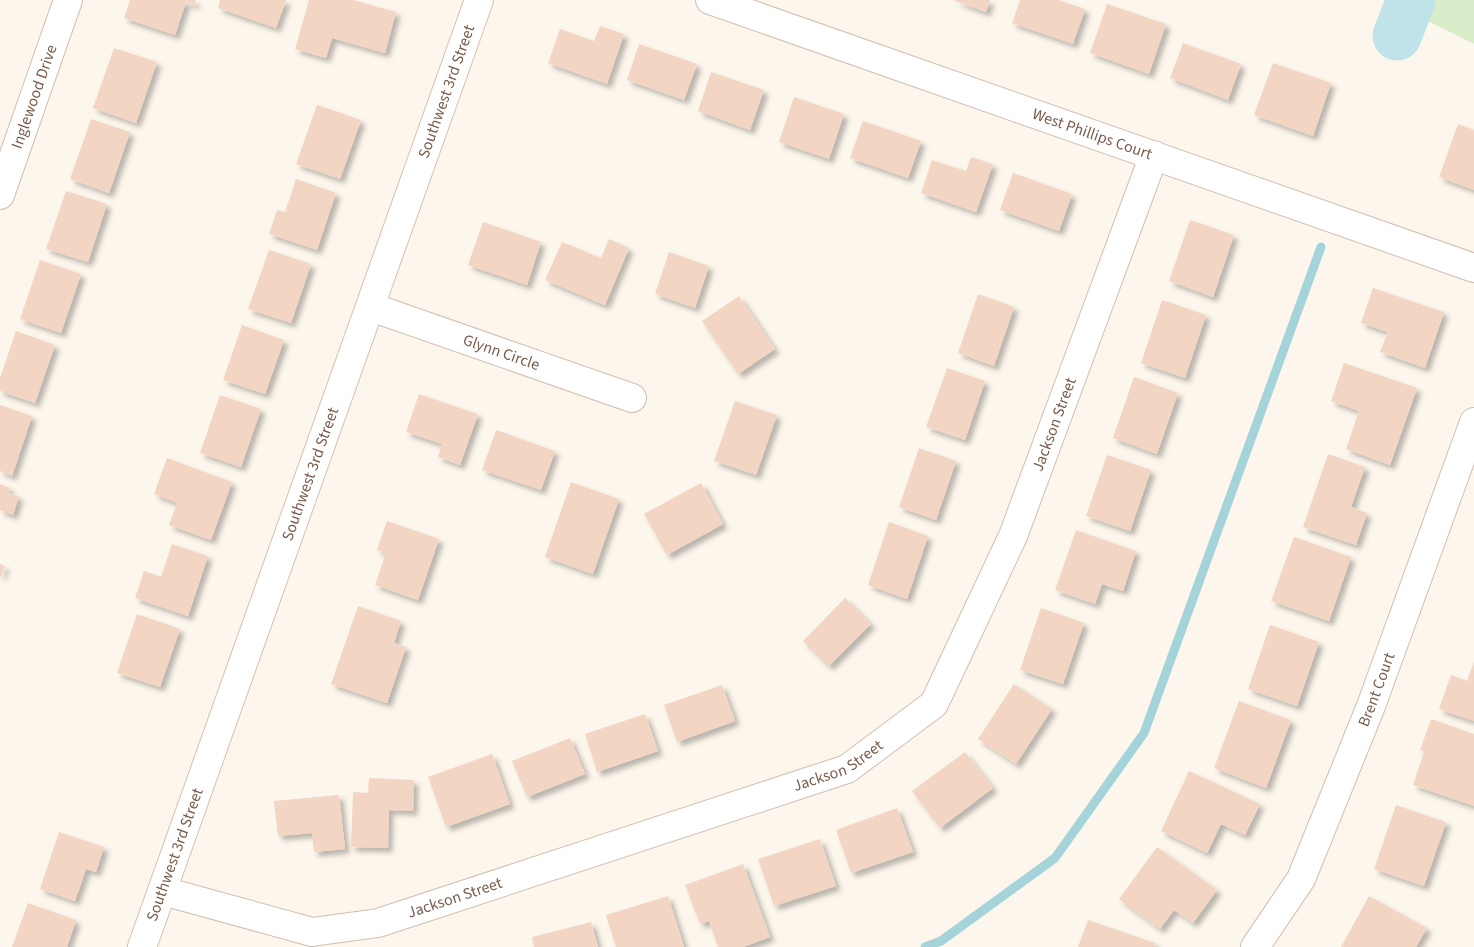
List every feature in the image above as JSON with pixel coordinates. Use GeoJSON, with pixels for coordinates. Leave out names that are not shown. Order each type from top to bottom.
{"type":"FeatureCollection","features":[{"type":"Feature","properties":{"kind":"street","name":"Inglewood Drive"},"geometry":{"type":"LineString","coordinates":[[0,195],[68,0]]}},
{"type":"Feature","properties":{"kind":"street","name":"Southwest 3rd Street"},"geometry":{"type":"LineString","coordinates":[[142,947],[164,892],[479,0]]}},
{"type":"Feature","properties":{"kind":"street","name":"West Phillips Court"},"geometry":{"type":"LineString","coordinates":[[710,0],[1474,268]]}},
{"type":"Feature","properties":{"kind":"street","name":"Jackson Street"},"geometry":{"type":"LineString","coordinates":[[164,892],[312,932],[378,923],[847,769],[934,704],[1012,536],[1154,155]]}},
{"type":"Feature","properties":{"kind":"street","name":"Glynn Circle"},"geometry":{"type":"LineString","coordinates":[[371,307],[632,398]]}},
{"type":"Feature","properties":{"kind":"street","name":"Brent Court"},"geometry":{"type":"LineString","coordinates":[[1255,947],[1301,879],[1371,706],[1474,422]]}},
{"type":"Feature","properties":{"kind":"green space"},"geometry":{"type":"Polygon","coordinates":[[[1386,0],[1474,0],[1474,44],[1386,0]]]}},
{"type":"Feature","properties":{"kind":"building"},"geometry":{"type":"Polygon","coordinates":[[[130,0],[196,0],[194,5],[186,2],[175,35],[124,18],[130,0]]]}},
{"type":"Feature","properties":{"kind":"building"},"geometry":{"type":"Polygon","coordinates":[[[220,0],[286,0],[276,28],[218,8],[220,0]]]}},
{"type":"Feature","properties":{"kind":"building"},"geometry":{"type":"Polygon","coordinates":[[[309,0],[353,0],[396,12],[385,53],[332,38],[326,58],[295,49],[309,0]]]}},
{"type":"Feature","properties":{"kind":"building"},"geometry":{"type":"Polygon","coordinates":[[[953,0],[990,0],[986,12],[953,0]]]}},
{"type":"Feature","properties":{"kind":"building"},"geometry":{"type":"Polygon","coordinates":[[[1020,0],[1058,0],[1085,9],[1073,44],[1012,23],[1020,0]]]}},
{"type":"Feature","properties":{"kind":"building"},"geometry":{"type":"Polygon","coordinates":[[[1107,4],[1166,24],[1149,74],[1090,53],[1107,4]]]}},
{"type":"Feature","properties":{"kind":"building"},"geometry":{"type":"Polygon","coordinates":[[[600,26],[624,34],[607,84],[548,63],[560,29],[594,41],[600,26]]]}},
{"type":"Feature","properties":{"kind":"building"},"geometry":{"type":"Polygon","coordinates":[[[1183,43],[1241,64],[1228,100],[1170,78],[1183,43]]]}},
{"type":"Feature","properties":{"kind":"building"},"geometry":{"type":"Polygon","coordinates":[[[639,44],[697,64],[684,100],[627,80],[639,44]]]}},
{"type":"Feature","properties":{"kind":"building"},"geometry":{"type":"Polygon","coordinates":[[[114,48],[157,62],[136,123],[93,108],[114,48]]]}},
{"type":"Feature","properties":{"kind":"building"},"geometry":{"type":"Polygon","coordinates":[[[1273,63],[1331,83],[1313,136],[1254,115],[1273,63]]]}},
{"type":"Feature","properties":{"kind":"building"},"geometry":{"type":"Polygon","coordinates":[[[711,72],[764,90],[750,130],[698,111],[711,72]]]}},
{"type":"Feature","properties":{"kind":"building"},"geometry":{"type":"Polygon","coordinates":[[[794,97],[844,114],[829,159],[779,142],[794,97]]]}},
{"type":"Feature","properties":{"kind":"building"},"geometry":{"type":"Polygon","coordinates":[[[317,105],[361,120],[340,179],[296,164],[317,105]]]}},
{"type":"Feature","properties":{"kind":"building"},"geometry":{"type":"Polygon","coordinates":[[[91,119],[130,132],[109,193],[70,179],[91,119]]]}},
{"type":"Feature","properties":{"kind":"building"},"geometry":{"type":"Polygon","coordinates":[[[863,121],[921,141],[908,178],[850,158],[863,121]]]}},
{"type":"Feature","properties":{"kind":"building"},"geometry":{"type":"Polygon","coordinates":[[[1458,124],[1474,130],[1474,190],[1439,177],[1458,124]]]}},
{"type":"Feature","properties":{"kind":"building"},"geometry":{"type":"Polygon","coordinates":[[[971,157],[993,164],[976,212],[921,193],[932,160],[966,171],[971,157]]]}},
{"type":"Feature","properties":{"kind":"building"},"geometry":{"type":"Polygon","coordinates":[[[1013,173],[1072,194],[1059,231],[1000,210],[1013,173]]]}},
{"type":"Feature","properties":{"kind":"building"},"geometry":{"type":"Polygon","coordinates":[[[296,179],[336,193],[317,250],[269,234],[277,210],[285,212],[296,179]]]}},
{"type":"Feature","properties":{"kind":"building"},"geometry":{"type":"Polygon","coordinates":[[[66,191],[107,204],[88,262],[46,249],[66,191]]]}},
{"type":"Feature","properties":{"kind":"building"},"geometry":{"type":"Polygon","coordinates":[[[1190,220],[1234,235],[1213,297],[1169,281],[1190,220]]]}},
{"type":"Feature","properties":{"kind":"building"},"geometry":{"type":"Polygon","coordinates":[[[483,222],[541,242],[527,285],[468,265],[483,222]]]}},
{"type":"Feature","properties":{"kind":"building"},"geometry":{"type":"Polygon","coordinates":[[[609,239],[629,248],[605,305],[545,280],[562,242],[601,258],[609,239]]]}},
{"type":"Feature","properties":{"kind":"building"},"geometry":{"type":"Polygon","coordinates":[[[269,250],[311,264],[291,323],[248,309],[269,250]]]}},
{"type":"Feature","properties":{"kind":"building"},"geometry":{"type":"Polygon","coordinates":[[[669,252],[709,266],[695,308],[655,294],[669,252]]]}},
{"type":"Feature","properties":{"kind":"building"},"geometry":{"type":"Polygon","coordinates":[[[40,260],[81,274],[61,333],[20,319],[40,260]]]}},
{"type":"Feature","properties":{"kind":"building"},"geometry":{"type":"Polygon","coordinates":[[[1373,288],[1444,312],[1425,368],[1380,352],[1388,332],[1361,323],[1373,288]]]}},
{"type":"Feature","properties":{"kind":"building"},"geometry":{"type":"Polygon","coordinates":[[[978,294],[1014,307],[994,366],[958,353],[978,294]]]}},
{"type":"Feature","properties":{"kind":"building"},"geometry":{"type":"Polygon","coordinates":[[[739,296],[775,349],[738,374],[702,321],[739,296]]]}},
{"type":"Feature","properties":{"kind":"building"},"geometry":{"type":"Polygon","coordinates":[[[1162,300],[1206,315],[1185,378],[1141,363],[1162,300]]]}},
{"type":"Feature","properties":{"kind":"building"},"geometry":{"type":"Polygon","coordinates":[[[242,325],[284,340],[265,394],[223,380],[242,325]]]}},
{"type":"Feature","properties":{"kind":"building"},"geometry":{"type":"Polygon","coordinates":[[[16,331],[55,345],[35,403],[0,391],[0,378],[16,331]]]}},
{"type":"Feature","properties":{"kind":"building"},"geometry":{"type":"Polygon","coordinates":[[[1344,363],[1417,388],[1390,465],[1346,449],[1359,411],[1331,401],[1344,363]]]}},
{"type":"Feature","properties":{"kind":"building"},"geometry":{"type":"Polygon","coordinates":[[[947,368],[985,381],[965,440],[926,427],[947,368]]]}},
{"type":"Feature","properties":{"kind":"building"},"geometry":{"type":"Polygon","coordinates":[[[1134,377],[1178,393],[1157,454],[1113,438],[1134,377]]]}},
{"type":"Feature","properties":{"kind":"building"},"geometry":{"type":"Polygon","coordinates":[[[419,394],[478,414],[460,465],[438,457],[442,444],[406,432],[419,394]]]}},
{"type":"Feature","properties":{"kind":"building"},"geometry":{"type":"Polygon","coordinates":[[[220,395],[261,409],[241,467],[200,453],[220,395]]]}},
{"type":"Feature","properties":{"kind":"building"},"geometry":{"type":"Polygon","coordinates":[[[735,401],[777,415],[756,475],[714,461],[735,401]]]}},
{"type":"Feature","properties":{"kind":"building"},"geometry":{"type":"Polygon","coordinates":[[[0,405],[32,416],[12,476],[0,471],[0,405]]]}},
{"type":"Feature","properties":{"kind":"building"},"geometry":{"type":"Polygon","coordinates":[[[496,430],[555,451],[541,490],[482,470],[496,430]]]}},
{"type":"Feature","properties":{"kind":"building"},"geometry":{"type":"Polygon","coordinates":[[[919,448],[956,461],[936,520],[899,507],[919,448]]]}},
{"type":"Feature","properties":{"kind":"building"},"geometry":{"type":"Polygon","coordinates":[[[1328,454],[1365,467],[1351,507],[1367,513],[1356,545],[1303,527],[1328,454]]]}},
{"type":"Feature","properties":{"kind":"building"},"geometry":{"type":"Polygon","coordinates":[[[1107,455],[1151,470],[1130,531],[1086,516],[1107,455]]]}},
{"type":"Feature","properties":{"kind":"building"},"geometry":{"type":"Polygon","coordinates":[[[167,458],[232,482],[211,540],[169,525],[177,503],[154,494],[167,458]]]}},
{"type":"Feature","properties":{"kind":"building"},"geometry":{"type":"Polygon","coordinates":[[[571,482],[619,499],[593,574],[545,557],[571,482]]]}},
{"type":"Feature","properties":{"kind":"building"},"geometry":{"type":"Polygon","coordinates":[[[701,483],[723,524],[667,555],[644,514],[701,483]]]}},
{"type":"Feature","properties":{"kind":"building"},"geometry":{"type":"Polygon","coordinates":[[[0,484],[10,488],[8,493],[19,496],[13,515],[0,510],[0,484]]]}},
{"type":"Feature","properties":{"kind":"building"},"geometry":{"type":"Polygon","coordinates":[[[387,521],[439,539],[418,600],[375,585],[386,553],[377,550],[387,521]]]}},
{"type":"Feature","properties":{"kind":"building"},"geometry":{"type":"Polygon","coordinates":[[[889,522],[928,536],[907,599],[868,585],[889,522]]]}},
{"type":"Feature","properties":{"kind":"building"},"geometry":{"type":"Polygon","coordinates":[[[1076,530],[1136,551],[1123,591],[1102,584],[1095,604],[1055,590],[1076,530]]]}},
{"type":"Feature","properties":{"kind":"building"},"geometry":{"type":"Polygon","coordinates":[[[1294,537],[1351,557],[1329,621],[1271,601],[1294,537]]]}},
{"type":"Feature","properties":{"kind":"building"},"geometry":{"type":"Polygon","coordinates":[[[172,544],[208,556],[188,616],[135,598],[144,571],[161,577],[172,544]]]}},
{"type":"Feature","properties":{"kind":"building"},"geometry":{"type":"Polygon","coordinates":[[[0,564],[5,566],[0,579],[0,564]]]}},
{"type":"Feature","properties":{"kind":"building"},"geometry":{"type":"Polygon","coordinates":[[[845,598],[871,624],[829,666],[803,641],[845,598]]]}},
{"type":"Feature","properties":{"kind":"building"},"geometry":{"type":"Polygon","coordinates":[[[358,606],[401,621],[394,643],[406,647],[387,703],[331,684],[358,606]]]}},
{"type":"Feature","properties":{"kind":"building"},"geometry":{"type":"Polygon","coordinates":[[[1041,608],[1084,623],[1063,684],[1020,670],[1041,608]]]}},
{"type":"Feature","properties":{"kind":"building"},"geometry":{"type":"Polygon","coordinates":[[[137,614],[180,629],[160,687],[117,673],[137,614]]]}},
{"type":"Feature","properties":{"kind":"building"},"geometry":{"type":"Polygon","coordinates":[[[1270,625],[1319,642],[1297,706],[1248,689],[1270,625]]]}},
{"type":"Feature","properties":{"kind":"building"},"geometry":{"type":"Polygon","coordinates":[[[1474,662],[1474,721],[1439,709],[1451,675],[1467,681],[1474,662]]]}},
{"type":"Feature","properties":{"kind":"building"},"geometry":{"type":"Polygon","coordinates":[[[1014,684],[1052,709],[1016,764],[978,739],[1014,684]]]}},
{"type":"Feature","properties":{"kind":"building"},"geometry":{"type":"Polygon","coordinates":[[[722,685],[735,721],[677,742],[664,705],[722,685]]]}},
{"type":"Feature","properties":{"kind":"building"},"geometry":{"type":"Polygon","coordinates":[[[1239,701],[1291,720],[1266,788],[1214,768],[1239,701]]]}},
{"type":"Feature","properties":{"kind":"building"},"geometry":{"type":"Polygon","coordinates":[[[645,714],[658,751],[597,772],[585,734],[645,714]]]}},
{"type":"Feature","properties":{"kind":"building"},"geometry":{"type":"Polygon","coordinates":[[[1431,719],[1474,734],[1474,806],[1413,785],[1424,752],[1420,750],[1431,719]]]}},
{"type":"Feature","properties":{"kind":"building"},"geometry":{"type":"Polygon","coordinates":[[[570,738],[585,774],[527,797],[512,761],[570,738]]]}},
{"type":"Feature","properties":{"kind":"building"},"geometry":{"type":"Polygon","coordinates":[[[965,752],[993,788],[940,828],[912,791],[965,752]]]}},
{"type":"Feature","properties":{"kind":"building"},"geometry":{"type":"Polygon","coordinates":[[[492,754],[510,804],[446,827],[428,777],[492,754]]]}},
{"type":"Feature","properties":{"kind":"building"},"geometry":{"type":"Polygon","coordinates":[[[1189,771],[1260,804],[1245,835],[1221,824],[1207,853],[1161,831],[1189,771]]]}},
{"type":"Feature","properties":{"kind":"building"},"geometry":{"type":"Polygon","coordinates":[[[369,778],[414,780],[413,811],[389,810],[388,848],[351,847],[353,792],[368,793],[369,778]]]}},
{"type":"Feature","properties":{"kind":"building"},"geometry":{"type":"Polygon","coordinates":[[[339,795],[345,849],[314,852],[312,833],[278,836],[274,801],[339,795]]]}},
{"type":"Feature","properties":{"kind":"building"},"geometry":{"type":"Polygon","coordinates":[[[1396,805],[1446,822],[1424,886],[1374,869],[1396,805]]]}},
{"type":"Feature","properties":{"kind":"building"},"geometry":{"type":"Polygon","coordinates":[[[897,808],[913,852],[851,873],[836,830],[897,808]]]}},
{"type":"Feature","properties":{"kind":"building"},"geometry":{"type":"Polygon","coordinates":[[[59,832],[104,847],[96,872],[86,869],[75,901],[40,889],[59,832]]]}},
{"type":"Feature","properties":{"kind":"building"},"geometry":{"type":"Polygon","coordinates":[[[820,839],[836,886],[774,906],[758,859],[820,839]]]}},
{"type":"Feature","properties":{"kind":"building"},"geometry":{"type":"Polygon","coordinates":[[[1157,847],[1217,890],[1193,923],[1174,910],[1160,929],[1119,899],[1157,847]]]}},
{"type":"Feature","properties":{"kind":"building"},"geometry":{"type":"Polygon","coordinates":[[[743,864],[770,937],[743,947],[718,947],[709,921],[700,924],[685,885],[743,864]]]}},
{"type":"Feature","properties":{"kind":"building"},"geometry":{"type":"Polygon","coordinates":[[[668,896],[684,947],[616,947],[606,915],[668,896]]]}},
{"type":"Feature","properties":{"kind":"building"},"geometry":{"type":"Polygon","coordinates":[[[1369,896],[1427,928],[1416,947],[1341,947],[1369,896]]]}},
{"type":"Feature","properties":{"kind":"building"},"geometry":{"type":"Polygon","coordinates":[[[28,903],[76,920],[67,947],[12,947],[28,903]]]}},
{"type":"Feature","properties":{"kind":"building"},"geometry":{"type":"Polygon","coordinates":[[[1088,920],[1155,943],[1154,947],[1078,947],[1088,920]]]}},
{"type":"Feature","properties":{"kind":"building"},"geometry":{"type":"Polygon","coordinates":[[[591,922],[598,947],[534,947],[532,937],[591,922]]]}},
{"type":"Feature","properties":{"kind":"waterway"},"geometry":{"type":"LineString","coordinates":[[1397,36],[1411,0]]}},
{"type":"Feature","properties":{"kind":"waterway"},"geometry":{"type":"LineString","coordinates":[[925,947],[941,941],[1055,858],[1144,733],[1321,247]]}}]}
